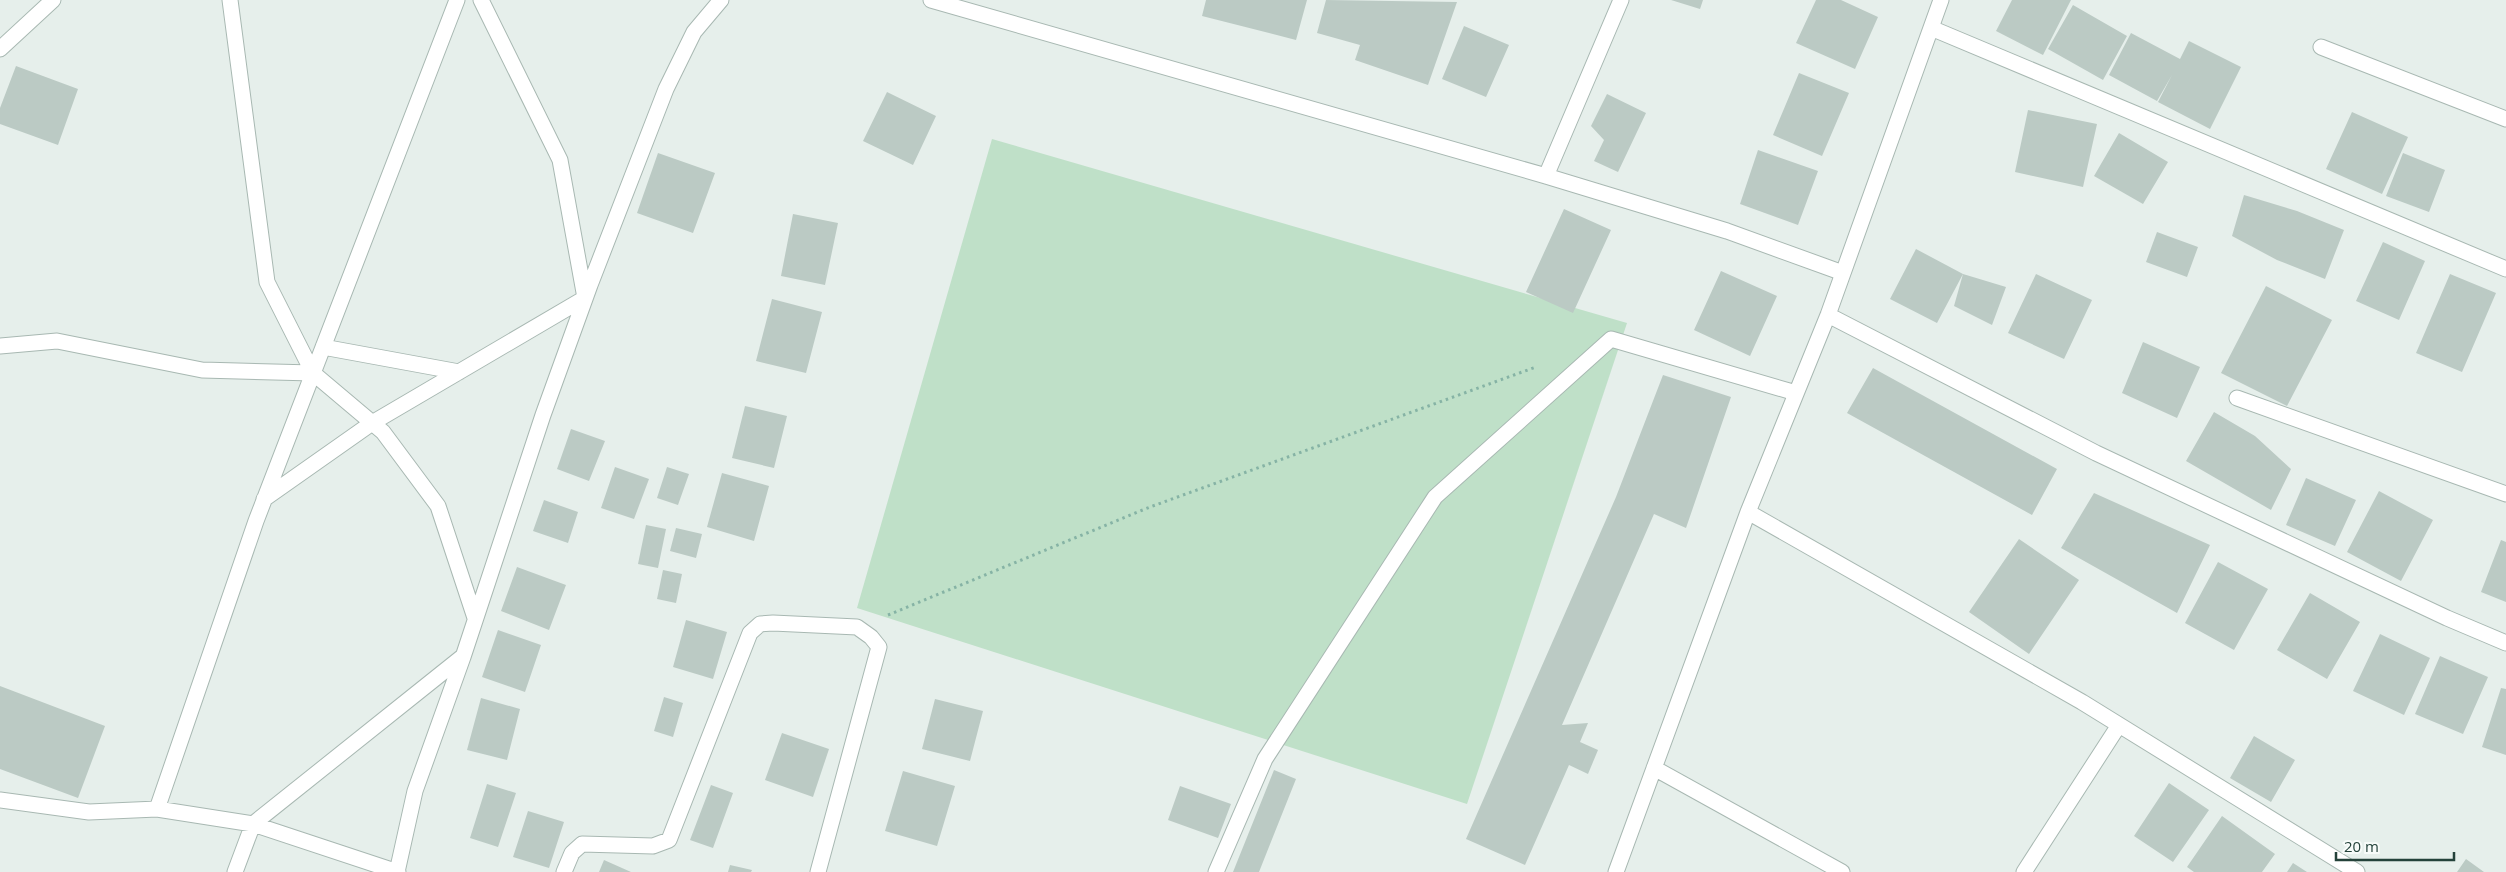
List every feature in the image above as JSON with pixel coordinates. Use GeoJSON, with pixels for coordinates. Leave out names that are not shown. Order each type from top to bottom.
{"type":"FeatureCollection","features":[{"type":"Feature","properties":{"kind":"street"},"geometry":{"type":"LineString","coordinates":[[0,59],[5,45],[53,0]]}},
{"type":"Feature","properties":{"kind":"street"},"geometry":{"type":"LineString","coordinates":[[230,0],[267,282],[313,373],[383,432],[438,506],[475,618]]}},
{"type":"Feature","properties":{"kind":"street"},"geometry":{"type":"LineString","coordinates":[[157,809],[264,499],[457,0]]}},
{"type":"Feature","properties":{"kind":"street"},"geometry":{"type":"LineString","coordinates":[[480,0],[560,160],[585,298]]}},
{"type":"Feature","properties":{"kind":"street"},"geometry":{"type":"LineString","coordinates":[[1,803],[89,812],[157,809],[253,824],[397,872],[415,791],[463,657],[543,415],[585,298],[666,89],[694,32],[721,0]]}},
{"type":"Feature","properties":{"kind":"street"},"geometry":{"type":"LineString","coordinates":[[931,0],[1546,176],[1727,231],[1843,274]]}},
{"type":"Feature","properties":{"kind":"street"},"geometry":{"type":"LineString","coordinates":[[1546,176],[1622,0]]}},
{"type":"Feature","properties":{"kind":"street"},"geometry":{"type":"LineString","coordinates":[[1616,872],[1748,512],[1828,315],[1941,0]]}},
{"type":"Feature","properties":{"kind":"street"},"geometry":{"type":"LineString","coordinates":[[1931,28],[2506,269]]}},
{"type":"Feature","properties":{"kind":"street"},"geometry":{"type":"LineString","coordinates":[[2321,46],[2506,119]]}},
{"type":"Feature","properties":{"kind":"street"},"geometry":{"type":"LineString","coordinates":[[264,499],[372,423],[585,298]]}},
{"type":"Feature","properties":{"kind":"street"},"geometry":{"type":"LineString","coordinates":[[1828,315],[2096,453],[2447,618],[2506,642]]}},
{"type":"Feature","properties":{"kind":"street"},"geometry":{"type":"LineString","coordinates":[[1216,872],[1265,759],[1435,497],[1611,339],[1796,393]]}},
{"type":"Feature","properties":{"kind":"street"},"geometry":{"type":"LineString","coordinates":[[0,346],[57,341],[202,370],[313,373]]}},
{"type":"Feature","properties":{"kind":"street"},"geometry":{"type":"LineString","coordinates":[[323,347],[460,372]]}},
{"type":"Feature","properties":{"kind":"street"},"geometry":{"type":"LineString","coordinates":[[2237,398],[2506,494]]}},
{"type":"Feature","properties":{"kind":"street"},"geometry":{"type":"LineString","coordinates":[[1748,512],[2119,725],[2357,872]]}},
{"type":"Feature","properties":{"kind":"street"},"geometry":{"type":"LineString","coordinates":[[564,872],[572,853],[582,844],[653,846],[668,840],[750,633],[760,624],[857,627],[871,637],[879,647],[818,872]]}},
{"type":"Feature","properties":{"kind":"street"},"geometry":{"type":"LineString","coordinates":[[235,872],[253,824],[463,657]]}},
{"type":"Feature","properties":{"kind":"street"},"geometry":{"type":"LineString","coordinates":[[2024,872],[2119,725]]}},
{"type":"Feature","properties":{"kind":"street"},"geometry":{"type":"LineString","coordinates":[[1654,768],[1842,872]]}},
{"type":"Feature","properties":{"kind":"path"},"geometry":{"type":"LineString","coordinates":[[857,627],[1150,508],[1538,366]]}},
{"type":"Feature","properties":{"kind":"green space"},"geometry":{"type":"Polygon","coordinates":[[[992,139],[1627,323],[1467,804],[857,608],[992,139]]]}},
{"type":"Feature","properties":{"kind":"building"},"geometry":{"type":"Polygon","coordinates":[[[1206,0],[1307,0],[1296,40],[1202,16],[1206,0]]]}},
{"type":"Feature","properties":{"kind":"building"},"geometry":{"type":"Polygon","coordinates":[[[1326,0],[1457,2],[1428,85],[1355,60],[1360,45],[1317,33],[1326,0]]]}},
{"type":"Feature","properties":{"kind":"building"},"geometry":{"type":"Polygon","coordinates":[[[1671,0],[1703,0],[1700,9],[1671,0]]]}},
{"type":"Feature","properties":{"kind":"building"},"geometry":{"type":"Polygon","coordinates":[[[1816,0],[1841,0],[1878,17],[1855,69],[1796,43],[1816,0]]]}},
{"type":"Feature","properties":{"kind":"building"},"geometry":{"type":"Polygon","coordinates":[[[2012,0],[2071,0],[2043,55],[1996,31],[2012,0]]]}},
{"type":"Feature","properties":{"kind":"building"},"geometry":{"type":"Polygon","coordinates":[[[2073,5],[2127,36],[2103,80],[2048,49],[2073,5]]]}},
{"type":"Feature","properties":{"kind":"building"},"geometry":{"type":"Polygon","coordinates":[[[1464,26],[1509,45],[1486,97],[1442,79],[1464,26]]]}},
{"type":"Feature","properties":{"kind":"building"},"geometry":{"type":"Polygon","coordinates":[[[2131,33],[2180,59],[2189,41],[2241,67],[2210,129],[2158,102],[2172,75],[2157,101],[2109,75],[2131,33]]]}},
{"type":"Feature","properties":{"kind":"building"},"geometry":{"type":"Polygon","coordinates":[[[16,66],[78,89],[58,145],[0,124],[0,108],[16,66]]]}},
{"type":"Feature","properties":{"kind":"building"},"geometry":{"type":"Polygon","coordinates":[[[1799,73],[1849,93],[1822,156],[1773,135],[1799,73]]]}},
{"type":"Feature","properties":{"kind":"building"},"geometry":{"type":"Polygon","coordinates":[[[887,92],[936,116],[913,165],[863,141],[887,92]]]}},
{"type":"Feature","properties":{"kind":"building"},"geometry":{"type":"Polygon","coordinates":[[[1607,94],[1646,113],[1618,172],[1594,161],[1604,140],[1591,126],[1607,94]]]}},
{"type":"Feature","properties":{"kind":"building"},"geometry":{"type":"Polygon","coordinates":[[[2028,110],[2097,124],[2083,187],[2015,172],[2028,110]]]}},
{"type":"Feature","properties":{"kind":"building"},"geometry":{"type":"Polygon","coordinates":[[[2352,112],[2408,137],[2382,194],[2326,169],[2352,112]]]}},
{"type":"Feature","properties":{"kind":"building"},"geometry":{"type":"Polygon","coordinates":[[[2119,133],[2168,162],[2143,204],[2094,176],[2119,133]]]}},
{"type":"Feature","properties":{"kind":"building"},"geometry":{"type":"Polygon","coordinates":[[[1758,150],[1818,171],[1798,225],[1740,204],[1758,150]]]}},
{"type":"Feature","properties":{"kind":"building"},"geometry":{"type":"Polygon","coordinates":[[[658,153],[715,173],[693,233],[637,213],[658,153]]]}},
{"type":"Feature","properties":{"kind":"building"},"geometry":{"type":"Polygon","coordinates":[[[2403,153],[2445,170],[2429,212],[2386,196],[2403,153]]]}},
{"type":"Feature","properties":{"kind":"building"},"geometry":{"type":"Polygon","coordinates":[[[2244,195],[2297,211],[2344,230],[2325,279],[2277,260],[2232,236],[2244,195]]]}},
{"type":"Feature","properties":{"kind":"building"},"geometry":{"type":"Polygon","coordinates":[[[1564,209],[1611,230],[1573,313],[1526,292],[1564,209]]]}},
{"type":"Feature","properties":{"kind":"building"},"geometry":{"type":"Polygon","coordinates":[[[793,214],[838,223],[825,285],[781,276],[793,214]]]}},
{"type":"Feature","properties":{"kind":"building"},"geometry":{"type":"Polygon","coordinates":[[[2157,232],[2198,247],[2187,277],[2146,262],[2157,232]]]}},
{"type":"Feature","properties":{"kind":"building"},"geometry":{"type":"Polygon","coordinates":[[[2383,242],[2425,261],[2399,320],[2356,301],[2383,242]]]}},
{"type":"Feature","properties":{"kind":"building"},"geometry":{"type":"Polygon","coordinates":[[[1916,249],[1963,274],[1937,323],[1890,299],[1916,249]]]}},
{"type":"Feature","properties":{"kind":"building"},"geometry":{"type":"Polygon","coordinates":[[[1721,271],[1777,296],[1750,356],[1694,330],[1721,271]]]}},
{"type":"Feature","properties":{"kind":"building"},"geometry":{"type":"Polygon","coordinates":[[[1963,274],[2006,287],[1992,325],[1954,306],[1963,274]]]}},
{"type":"Feature","properties":{"kind":"building"},"geometry":{"type":"Polygon","coordinates":[[[2036,274],[2092,300],[2064,359],[2008,333],[2036,274]]]}},
{"type":"Feature","properties":{"kind":"building"},"geometry":{"type":"Polygon","coordinates":[[[2450,274],[2496,293],[2462,372],[2416,353],[2450,274]]]}},
{"type":"Feature","properties":{"kind":"building"},"geometry":{"type":"Polygon","coordinates":[[[2266,286],[2332,320],[2287,406],[2221,373],[2266,286]]]}},
{"type":"Feature","properties":{"kind":"building"},"geometry":{"type":"Polygon","coordinates":[[[772,299],[822,312],[806,373],[756,361],[772,299]]]}},
{"type":"Feature","properties":{"kind":"building"},"geometry":{"type":"Polygon","coordinates":[[[2143,342],[2200,367],[2177,418],[2122,393],[2143,342]]]}},
{"type":"Feature","properties":{"kind":"building"},"geometry":{"type":"Polygon","coordinates":[[[1873,368],[2057,469],[2032,515],[1847,413],[1873,368]]]}},
{"type":"Feature","properties":{"kind":"building"},"geometry":{"type":"Polygon","coordinates":[[[1663,375],[1731,397],[1686,528],[1654,514],[1562,725],[1588,723],[1580,742],[1598,750],[1588,774],[1569,765],[1525,865],[1466,839],[1616,497],[1663,375]]]}},
{"type":"Feature","properties":{"kind":"building"},"geometry":{"type":"Polygon","coordinates":[[[745,406],[787,416],[774,468],[732,458],[745,406]]]}},
{"type":"Feature","properties":{"kind":"building"},"geometry":{"type":"Polygon","coordinates":[[[2214,412],[2255,436],[2291,469],[2271,510],[2186,461],[2214,412]]]}},
{"type":"Feature","properties":{"kind":"building"},"geometry":{"type":"Polygon","coordinates":[[[571,429],[605,441],[589,481],[557,469],[571,429]]]}},
{"type":"Feature","properties":{"kind":"building"},"geometry":{"type":"Polygon","coordinates":[[[615,467],[649,479],[634,519],[601,508],[615,467]]]}},
{"type":"Feature","properties":{"kind":"building"},"geometry":{"type":"Polygon","coordinates":[[[667,467],[689,474],[678,505],[657,498],[667,467]]]}},
{"type":"Feature","properties":{"kind":"building"},"geometry":{"type":"Polygon","coordinates":[[[722,473],[769,486],[754,541],[707,527],[722,473]]]}},
{"type":"Feature","properties":{"kind":"building"},"geometry":{"type":"Polygon","coordinates":[[[2306,478],[2356,500],[2335,546],[2286,525],[2306,478]]]}},
{"type":"Feature","properties":{"kind":"building"},"geometry":{"type":"Polygon","coordinates":[[[2379,491],[2433,520],[2401,581],[2347,552],[2379,491]]]}},
{"type":"Feature","properties":{"kind":"building"},"geometry":{"type":"Polygon","coordinates":[[[2094,493],[2210,545],[2177,613],[2061,548],[2094,493]]]}},
{"type":"Feature","properties":{"kind":"building"},"geometry":{"type":"Polygon","coordinates":[[[544,500],[578,512],[568,543],[533,531],[544,500]]]}},
{"type":"Feature","properties":{"kind":"building"},"geometry":{"type":"Polygon","coordinates":[[[646,525],[666,529],[658,568],[638,564],[646,525]]]}},
{"type":"Feature","properties":{"kind":"building"},"geometry":{"type":"Polygon","coordinates":[[[676,528],[702,534],[696,558],[670,551],[676,528]]]}},
{"type":"Feature","properties":{"kind":"building"},"geometry":{"type":"Polygon","coordinates":[[[2019,539],[2079,580],[2029,654],[1969,612],[2019,539]]]}},
{"type":"Feature","properties":{"kind":"building"},"geometry":{"type":"Polygon","coordinates":[[[2501,540],[2506,542],[2506,602],[2481,592],[2501,540]]]}},
{"type":"Feature","properties":{"kind":"building"},"geometry":{"type":"Polygon","coordinates":[[[2218,562],[2268,589],[2234,650],[2185,623],[2218,562]]]}},
{"type":"Feature","properties":{"kind":"building"},"geometry":{"type":"Polygon","coordinates":[[[517,567],[566,585],[549,630],[501,611],[517,567]]]}},
{"type":"Feature","properties":{"kind":"building"},"geometry":{"type":"Polygon","coordinates":[[[663,570],[682,574],[676,603],[657,599],[663,570]]]}},
{"type":"Feature","properties":{"kind":"building"},"geometry":{"type":"Polygon","coordinates":[[[2310,593],[2360,622],[2327,679],[2277,650],[2310,593]]]}},
{"type":"Feature","properties":{"kind":"building"},"geometry":{"type":"Polygon","coordinates":[[[686,620],[727,632],[713,679],[673,667],[686,620]]]}},
{"type":"Feature","properties":{"kind":"building"},"geometry":{"type":"Polygon","coordinates":[[[498,630],[541,645],[525,692],[482,677],[498,630]]]}},
{"type":"Feature","properties":{"kind":"building"},"geometry":{"type":"Polygon","coordinates":[[[2380,634],[2430,658],[2404,715],[2353,691],[2380,634]]]}},
{"type":"Feature","properties":{"kind":"building"},"geometry":{"type":"Polygon","coordinates":[[[2440,656],[2488,677],[2463,734],[2415,714],[2440,656]]]}},
{"type":"Feature","properties":{"kind":"building"},"geometry":{"type":"Polygon","coordinates":[[[0,686],[105,726],[78,798],[0,769],[0,686]]]}},
{"type":"Feature","properties":{"kind":"building"},"geometry":{"type":"Polygon","coordinates":[[[2501,688],[2506,689],[2506,755],[2482,747],[2501,688]]]}},
{"type":"Feature","properties":{"kind":"building"},"geometry":{"type":"Polygon","coordinates":[[[664,697],[683,703],[673,737],[654,731],[664,697]]]}},
{"type":"Feature","properties":{"kind":"building"},"geometry":{"type":"Polygon","coordinates":[[[481,698],[520,709],[507,760],[467,750],[481,698]]]}},
{"type":"Feature","properties":{"kind":"building"},"geometry":{"type":"Polygon","coordinates":[[[935,699],[983,711],[970,761],[922,749],[935,699]]]}},
{"type":"Feature","properties":{"kind":"building"},"geometry":{"type":"Polygon","coordinates":[[[782,733],[829,749],[813,797],[765,780],[782,733]]]}},
{"type":"Feature","properties":{"kind":"building"},"geometry":{"type":"Polygon","coordinates":[[[2254,736],[2295,760],[2271,802],[2230,778],[2254,736]]]}},
{"type":"Feature","properties":{"kind":"building"},"geometry":{"type":"Polygon","coordinates":[[[1274,770],[1296,779],[1259,872],[1233,872],[1274,770]]]}},
{"type":"Feature","properties":{"kind":"building"},"geometry":{"type":"Polygon","coordinates":[[[903,771],[955,786],[937,846],[885,831],[903,771]]]}},
{"type":"Feature","properties":{"kind":"building"},"geometry":{"type":"Polygon","coordinates":[[[2169,783],[2209,810],[2173,862],[2134,836],[2169,783]]]}},
{"type":"Feature","properties":{"kind":"building"},"geometry":{"type":"Polygon","coordinates":[[[487,784],[516,793],[498,847],[470,838],[487,784]]]}},
{"type":"Feature","properties":{"kind":"building"},"geometry":{"type":"Polygon","coordinates":[[[711,785],[733,793],[713,848],[690,840],[711,785]]]}},
{"type":"Feature","properties":{"kind":"building"},"geometry":{"type":"Polygon","coordinates":[[[1180,786],[1231,804],[1218,838],[1168,820],[1180,786]]]}},
{"type":"Feature","properties":{"kind":"building"},"geometry":{"type":"Polygon","coordinates":[[[528,811],[564,822],[549,868],[513,857],[528,811]]]}},
{"type":"Feature","properties":{"kind":"building"},"geometry":{"type":"Polygon","coordinates":[[[2222,816],[2275,854],[2262,872],[2194,872],[2187,867],[2222,816]]]}},
{"type":"Feature","properties":{"kind":"building"},"geometry":{"type":"Polygon","coordinates":[[[2466,859],[2484,872],[2457,872],[2466,859]]]}},
{"type":"Feature","properties":{"kind":"building"},"geometry":{"type":"Polygon","coordinates":[[[604,860],[631,872],[599,872],[604,860]]]}},
{"type":"Feature","properties":{"kind":"building"},"geometry":{"type":"Polygon","coordinates":[[[2293,863],[2307,872],[2287,872],[2293,863]]]}},
{"type":"Feature","properties":{"kind":"building"},"geometry":{"type":"Polygon","coordinates":[[[730,865],[752,870],[751,872],[728,872],[730,865]]]}}]}
